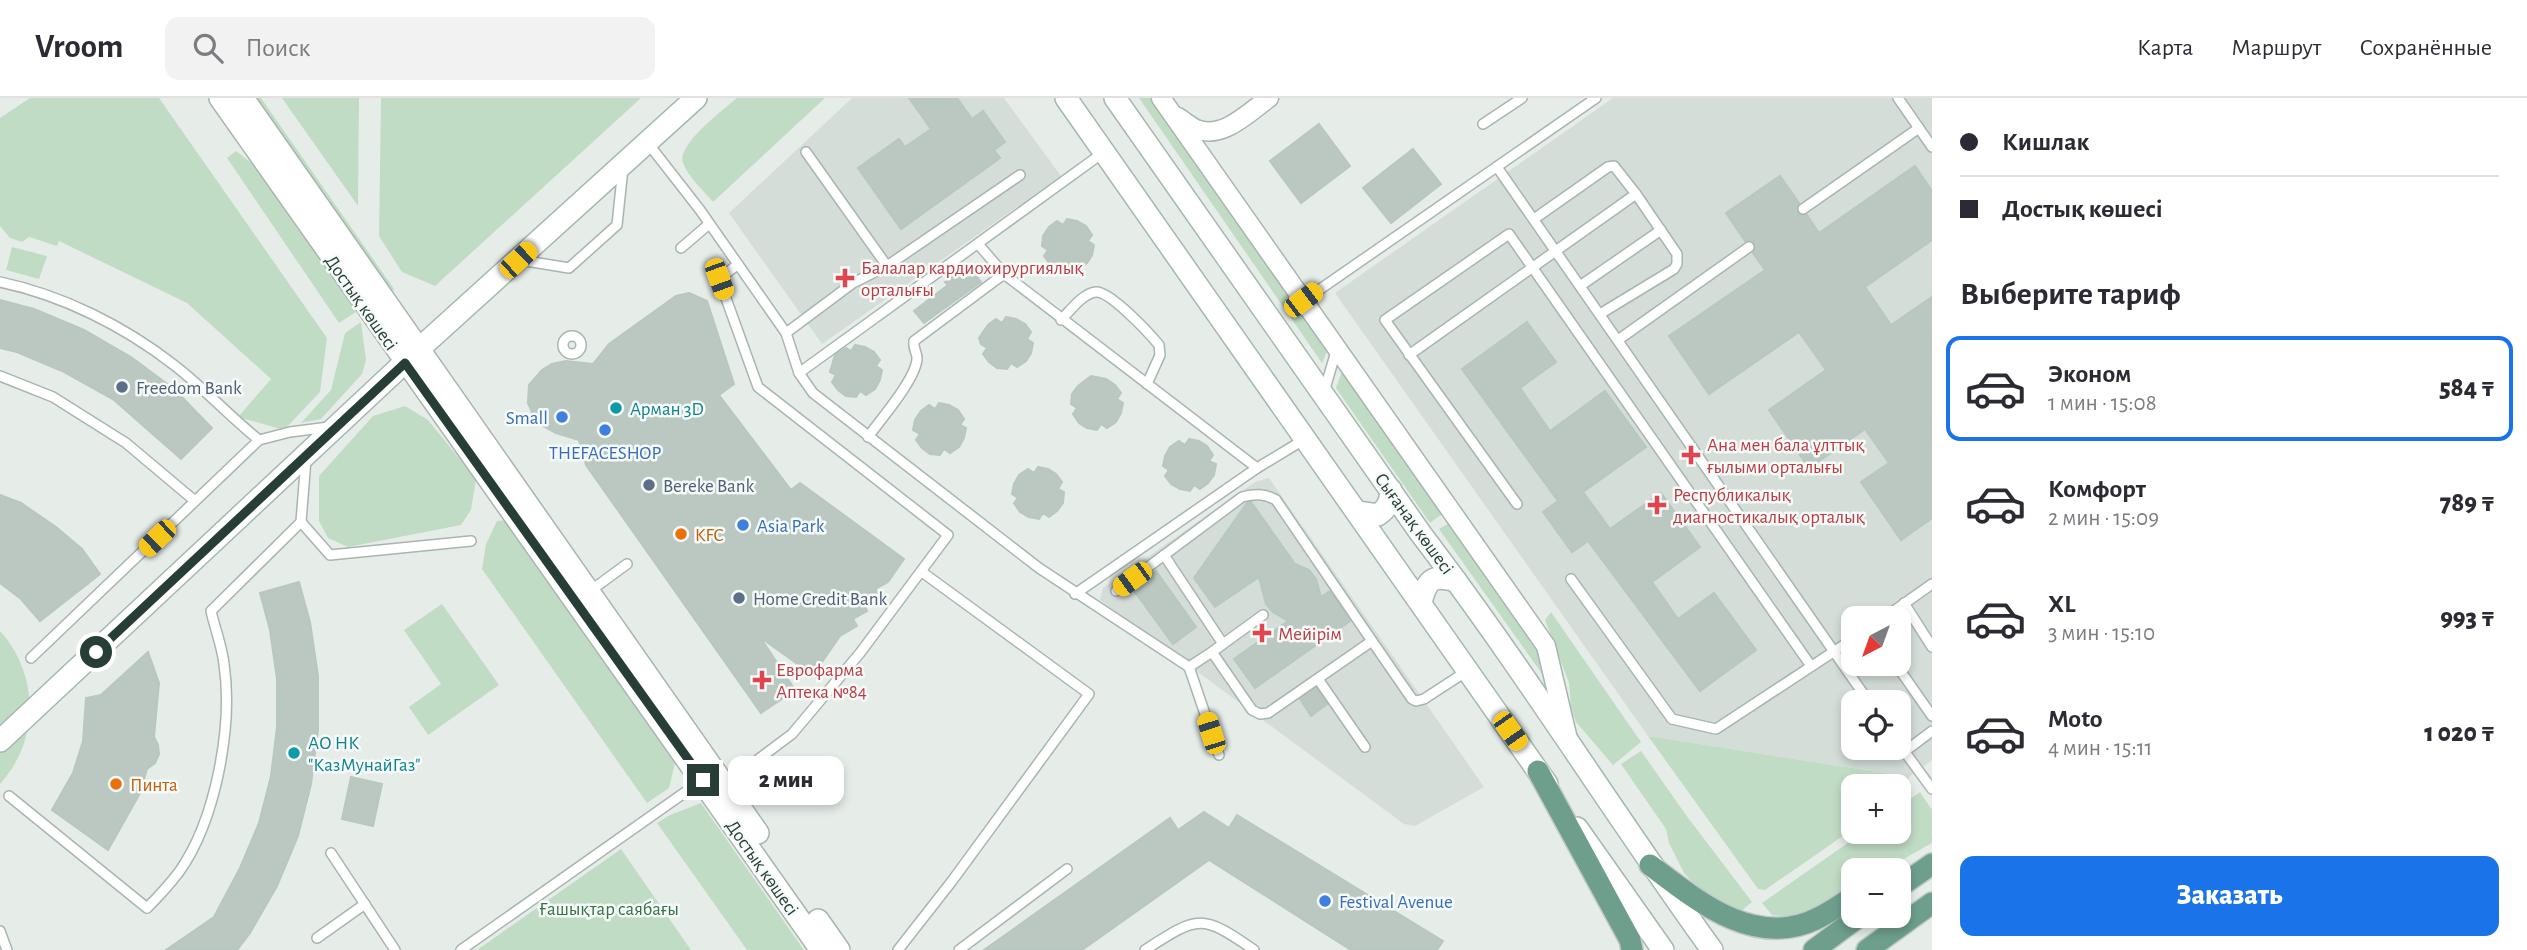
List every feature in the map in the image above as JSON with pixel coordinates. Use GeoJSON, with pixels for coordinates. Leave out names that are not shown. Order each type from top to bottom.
{"type":"FeatureCollection","features":[{"type":"Feature","properties":{"kind":"main road","name":"Достық көшесі"},"geometry":{"type":"LineString","coordinates":[[220,98],[589,592],[839,950]]}},
{"type":"Feature","properties":{"kind":"main road","name":"Достық көшесі"},"geometry":{"type":"LineString","coordinates":[[243,98],[412,356],[821,950]]}},
{"type":"Feature","properties":{"kind":"main road"},"geometry":{"type":"LineString","coordinates":[[0,741],[412,356],[696,98]]}},
{"type":"Feature","properties":{"kind":"main road"},"geometry":{"type":"LineString","coordinates":[[1066,98],[1663,950]]}},
{"type":"Feature","properties":{"kind":"main road","name":"Сығанақ көшесі"},"geometry":{"type":"LineString","coordinates":[[1115,98],[1456,580],[1650,865],[1712,950]]}},
{"type":"Feature","properties":{"kind":"main road"},"geometry":{"type":"LineString","coordinates":[[1357,512],[1369,516],[1386,510],[1391,490]]}},
{"type":"Feature","properties":{"kind":"main road"},"geometry":{"type":"LineString","coordinates":[[1421,602],[1430,581],[1438,577],[1456,580]]}},
{"type":"Feature","properties":{"kind":"main road"},"geometry":{"type":"LineString","coordinates":[[1538,771],[1630,940],[1632,950]]}},
{"type":"Feature","properties":{"kind":"main road"},"geometry":{"type":"LineString","coordinates":[[1650,865],[1703,904],[1742,923],[1767,927],[1795,926],[1816,919],[1841,904]]}},
{"type":"Feature","properties":{"kind":"main road"},"geometry":{"type":"LineString","coordinates":[[1911,918],[1932,903]]}},
{"type":"Feature","properties":{"kind":"main road"},"geometry":{"type":"LineString","coordinates":[[1814,950],[1844,928]]}},
{"type":"Feature","properties":{"kind":"main road"},"geometry":{"type":"LineString","coordinates":[[1867,950],[1897,928]]}},
{"type":"Feature","properties":{"kind":"main road"},"geometry":{"type":"LineString","coordinates":[[1888,950],[1902,928]]}},
{"type":"Feature","properties":{"kind":"street"},"geometry":{"type":"LineString","coordinates":[[1166,105],[1196,129],[1212,132],[1229,126],[1269,98]]}},
{"type":"Feature","properties":{"kind":"street"},"geometry":{"type":"LineString","coordinates":[[1166,105],[1546,646],[1569,745]]}},
{"type":"Feature","properties":{"kind":"street"},"geometry":{"type":"LineString","coordinates":[[1212,171],[1217,141],[1229,126]]}},
{"type":"Feature","properties":{"kind":"lane"},"geometry":{"type":"LineString","coordinates":[[1483,124],[1521,98]]}},
{"type":"Feature","properties":{"kind":"lane"},"geometry":{"type":"LineString","coordinates":[[1303,300],[1596,98]]}},
{"type":"Feature","properties":{"kind":"lane"},"geometry":{"type":"LineString","coordinates":[[1898,98],[1932,147]]}},
{"type":"Feature","properties":{"kind":"lane"},"geometry":{"type":"LineString","coordinates":[[1803,209],[1919,128]]}},
{"type":"Feature","properties":{"kind":"lane"},"geometry":{"type":"LineString","coordinates":[[647,142],[699,210],[786,334],[799,373],[813,393],[1075,594],[1189,667],[1219,755]]}},
{"type":"Feature","properties":{"kind":"lane"},"geometry":{"type":"LineString","coordinates":[[806,152],[887,267]]}},
{"type":"Feature","properties":{"kind":"lane"},"geometry":{"type":"LineString","coordinates":[[799,373],[1104,152]]}},
{"type":"Feature","properties":{"kind":"lane"},"geometry":{"type":"LineString","coordinates":[[518,260],[569,268],[617,225],[624,164]]}},
{"type":"Feature","properties":{"kind":"lane"},"geometry":{"type":"LineString","coordinates":[[1534,219],[1608,167],[1614,166],[1618,169],[1636,194],[1677,254],[1677,264],[1674,269],[1600,314]]}},
{"type":"Feature","properties":{"kind":"lane"},"geometry":{"type":"LineString","coordinates":[[1497,167],[1860,690]]}},
{"type":"Feature","properties":{"kind":"lane"},"geometry":{"type":"LineString","coordinates":[[786,334],[853,282],[887,267],[1020,175]]}},
{"type":"Feature","properties":{"kind":"lane"},"geometry":{"type":"LineString","coordinates":[[1409,355],[1636,194]]}},
{"type":"Feature","properties":{"kind":"lane"},"geometry":{"type":"LineString","coordinates":[[681,248],[708,225]]}},
{"type":"Feature","properties":{"kind":"lane"},"geometry":{"type":"LineString","coordinates":[[1580,286],[1661,230]]}},
{"type":"Feature","properties":{"kind":"lane"},"geometry":{"type":"LineString","coordinates":[[1517,504],[1385,320],[1509,234],[1811,666]]}},
{"type":"Feature","properties":{"kind":"lane"},"geometry":{"type":"LineString","coordinates":[[978,244],[1004,274],[1257,468]]}},
{"type":"Feature","properties":{"kind":"lane"},"geometry":{"type":"LineString","coordinates":[[1618,340],[1749,247]]}},
{"type":"Feature","properties":{"kind":"lane"},"geometry":{"type":"LineString","coordinates":[[724,785],[792,734],[860,653],[948,535],[758,387],[719,279],[737,265]]}},
{"type":"Feature","properties":{"kind":"lane"},"geometry":{"type":"LineString","coordinates":[[867,437],[913,374],[917,357],[914,341],[1004,274]]}},
{"type":"Feature","properties":{"kind":"lane"},"geometry":{"type":"LineString","coordinates":[[0,282],[73,305],[126,332],[174,365],[228,415],[259,439]]}},
{"type":"Feature","properties":{"kind":"lane"},"geometry":{"type":"LineString","coordinates":[[1062,320],[1087,295],[1095,292],[1108,295],[1158,345],[1160,355],[1147,384]]}},
{"type":"Feature","properties":{"kind":"lane"},"geometry":{"type":"LineString","coordinates":[[1323,394],[1337,348]]}},
{"type":"Feature","properties":{"kind":"lane"},"geometry":{"type":"LineString","coordinates":[[0,376],[53,397],[127,443],[195,501]]}},
{"type":"Feature","properties":{"kind":"lane"},"geometry":{"type":"LineString","coordinates":[[31,658],[259,439],[338,426]]}},
{"type":"Feature","properties":{"kind":"lane"},"geometry":{"type":"LineString","coordinates":[[1075,594],[1257,468],[1305,439]]}},
{"type":"Feature","properties":{"kind":"lane"},"geometry":{"type":"LineString","coordinates":[[9,796],[146,908],[180,870],[200,831],[220,772],[228,710],[224,663],[211,611],[301,522],[306,456]]}},
{"type":"Feature","properties":{"kind":"lane"},"geometry":{"type":"LineString","coordinates":[[1116,591],[1241,497],[1267,495],[1276,500],[1412,699],[1423,699],[1467,671]]}},
{"type":"Feature","properties":{"kind":"lane"},"geometry":{"type":"LineString","coordinates":[[301,522],[330,555],[471,541]]}},
{"type":"Feature","properties":{"kind":"lane"},"geometry":{"type":"LineString","coordinates":[[1164,555],[1223,644]]}},
{"type":"Feature","properties":{"kind":"lane"},"geometry":{"type":"LineString","coordinates":[[589,592],[626,564]]}},
{"type":"Feature","properties":{"kind":"lane"},"geometry":{"type":"LineString","coordinates":[[898,950],[1089,694],[922,572]]}},
{"type":"Feature","properties":{"kind":"lane"},"geometry":{"type":"LineString","coordinates":[[1571,579],[1672,719],[1716,729],[1841,647]]}},
{"type":"Feature","properties":{"kind":"lane"},"geometry":{"type":"LineString","coordinates":[[1900,606],[1932,584]]}},
{"type":"Feature","properties":{"kind":"lane"},"geometry":{"type":"LineString","coordinates":[[1904,603],[1932,647]]}},
{"type":"Feature","properties":{"kind":"lane"},"geometry":{"type":"LineString","coordinates":[[1189,667],[1262,615]]}},
{"type":"Feature","properties":{"kind":"lane"},"geometry":{"type":"LineString","coordinates":[[1212,652],[1252,710],[1260,714],[1268,713],[1372,641]]}},
{"type":"Feature","properties":{"kind":"lane"},"geometry":{"type":"LineString","coordinates":[[1904,676],[1932,716]]}},
{"type":"Feature","properties":{"kind":"lane"},"geometry":{"type":"LineString","coordinates":[[1318,679],[1365,747]]}},
{"type":"Feature","properties":{"kind":"lane"},"geometry":{"type":"LineString","coordinates":[[1911,743],[1932,731]]}},
{"type":"Feature","properties":{"kind":"lane"},"geometry":{"type":"LineString","coordinates":[[1910,760],[1932,789]]}},
{"type":"Feature","properties":{"kind":"lane"},"geometry":{"type":"LineString","coordinates":[[461,950],[703,780]]}},
{"type":"Feature","properties":{"kind":"lane"},"geometry":{"type":"LineString","coordinates":[[331,853],[390,948]]}},
{"type":"Feature","properties":{"kind":"lane"},"geometry":{"type":"LineString","coordinates":[[959,950],[1067,869]]}},
{"type":"Feature","properties":{"kind":"lane"},"geometry":{"type":"LineString","coordinates":[[317,938],[365,904]]}},
{"type":"Feature","properties":{"kind":"lane"},"geometry":{"type":"LineString","coordinates":[[1145,950],[1184,925],[1206,923],[1227,932],[1254,950]]}},
{"type":"Feature","properties":{"kind":"lane"},"geometry":{"type":"LineString","coordinates":[[0,931],[7,950]]}},
{"type":"Feature","properties":{"kind":"shaded area","name":"Балалар кардиохирургиялық орталығы"},"geometry":{"type":"Polygon","coordinates":[[[852,98],[1004,98],[1061,176],[822,344],[729,213],[852,98]]]}},
{"type":"Feature","properties":{"kind":"shaded area","name":"Ана мен бала ұлттық ғылыми орталығы"},"geometry":{"type":"Polygon","coordinates":[[[1613,98],[1932,98],[1932,760],[1911,776],[1890,774],[1648,736],[1335,293],[1613,98]]]}},
{"type":"Feature","properties":{"kind":"shaded area","name":"Мейірім"},"geometry":{"type":"Polygon","coordinates":[[[1269,478],[1484,787],[1415,826],[1404,824],[1100,600],[1103,588],[1255,482],[1269,478]]]}},
{"type":"Feature","properties":{"kind":"green space"},"geometry":{"type":"Polygon","coordinates":[[[30,98],[159,98],[327,338],[320,392],[284,430],[238,417],[271,379],[187,303],[59,241],[57,246],[29,237],[22,242],[10,238],[0,226],[0,118],[30,98]]]}},
{"type":"Feature","properties":{"kind":"green space"},"geometry":{"type":"Polygon","coordinates":[[[251,98],[261,98],[394,289],[390,293],[251,98]]]}},
{"type":"Feature","properties":{"kind":"green space"},"geometry":{"type":"Polygon","coordinates":[[[282,98],[359,98],[358,206],[282,98]]]}},
{"type":"Feature","properties":{"kind":"green space"},"geometry":{"type":"Polygon","coordinates":[[[381,98],[641,98],[435,286],[402,272],[379,236],[381,98]]]}},
{"type":"Feature","properties":{"kind":"green space"},"geometry":{"type":"Polygon","coordinates":[[[737,98],[825,98],[713,202],[696,184],[683,163],[683,156],[702,128],[737,98]]]}},
{"type":"Feature","properties":{"kind":"green space"},"geometry":{"type":"Polygon","coordinates":[[[1139,98],[1154,98],[1329,347],[1322,363],[1139,98]]]}},
{"type":"Feature","properties":{"kind":"green space"},"geometry":{"type":"Polygon","coordinates":[[[236,151],[258,168],[356,312],[339,323],[227,158],[236,151]]]}},
{"type":"Feature","properties":{"kind":"green space"},"geometry":{"type":"Polygon","coordinates":[[[12,247],[47,256],[39,279],[6,270],[12,247]]]}},
{"type":"Feature","properties":{"kind":"green space"},"geometry":{"type":"Polygon","coordinates":[[[361,322],[366,360],[362,374],[321,419],[301,423],[331,390],[345,333],[361,322]]]}},
{"type":"Feature","properties":{"kind":"green space"},"geometry":{"type":"Polygon","coordinates":[[[1342,371],[1442,514],[1430,523],[1336,388],[1342,371]]]}},
{"type":"Feature","properties":{"kind":"green space"},"geometry":{"type":"Polygon","coordinates":[[[405,406],[428,420],[476,479],[471,510],[461,525],[348,547],[328,538],[319,521],[319,476],[373,416],[405,406]]]}},
{"type":"Feature","properties":{"kind":"green space"},"geometry":{"type":"Polygon","coordinates":[[[509,520],[675,763],[669,788],[647,803],[482,569],[486,544],[497,521],[509,520]]]}},
{"type":"Feature","properties":{"kind":"green space"},"geometry":{"type":"Polygon","coordinates":[[[1451,522],[1537,650],[1545,678],[1439,529],[1451,522]]]}},
{"type":"Feature","properties":{"kind":"green space"},"geometry":{"type":"Polygon","coordinates":[[[442,604],[499,685],[428,735],[409,707],[441,684],[404,630],[442,604]]]}},
{"type":"Feature","properties":{"kind":"green space"},"geometry":{"type":"Polygon","coordinates":[[[1551,612],[1641,742],[1613,765],[1576,722],[1571,707],[1569,683],[1545,620],[1551,612]]]}},
{"type":"Feature","properties":{"kind":"green space"},"geometry":{"type":"Polygon","coordinates":[[[0,631],[13,648],[22,667],[30,707],[22,748],[13,767],[0,784],[0,631]]]}},
{"type":"Feature","properties":{"kind":"green space"},"geometry":{"type":"Polygon","coordinates":[[[1648,736],[1890,774],[1841,774],[1841,837],[1765,890],[1758,889],[1648,736]]]}},
{"type":"Feature","properties":{"kind":"green space"},"geometry":{"type":"Polygon","coordinates":[[[1641,751],[1752,902],[1740,912],[1696,886],[1684,873],[1669,843],[1666,829],[1621,764],[1641,751]]]}},
{"type":"Feature","properties":{"kind":"green space"},"geometry":{"type":"Polygon","coordinates":[[[1920,792],[1932,810],[1932,843],[1905,858],[1841,858],[1841,893],[1796,917],[1772,915],[1762,903],[1846,844],[1911,844],[1911,798],[1920,792]]]}},
{"type":"Feature","properties":{"kind":"green space"},"geometry":{"type":"Polygon","coordinates":[[[701,803],[804,950],[747,950],[657,823],[701,803]]]}},
{"type":"Feature","properties":{"kind":"green space","name":"Ғашықтар саябағы"},"geometry":{"type":"Polygon","coordinates":[[[621,849],[691,950],[477,950],[621,849]]]}},
{"type":"Feature","properties":{"kind":"building"},"geometry":{"type":"Polygon","coordinates":[[[909,98],[957,98],[972,119],[983,111],[1005,142],[994,150],[1000,158],[901,229],[858,168],[899,139],[905,147],[931,129],[909,98]]]}},
{"type":"Feature","properties":{"kind":"building"},"geometry":{"type":"Polygon","coordinates":[[[1319,124],[1350,166],[1301,203],[1270,161],[1319,124]]]}},
{"type":"Feature","properties":{"kind":"building"},"geometry":{"type":"Polygon","coordinates":[[[1413,149],[1441,184],[1391,223],[1363,188],[1413,149]]]}},
{"type":"Feature","properties":{"kind":"building"},"geometry":{"type":"Polygon","coordinates":[[[1915,166],[1932,191],[1932,240],[1865,287],[1891,325],[1932,297],[1932,518],[1901,540],[1861,482],[1889,463],[1865,429],[1809,468],[1769,410],[1826,370],[1799,332],[1709,394],[1669,336],[1765,270],[1753,253],[1755,244],[1751,240],[1745,241],[1726,213],[1780,176],[1799,203],[1797,212],[1801,216],[1807,215],[1819,233],[1915,166]]]}},
{"type":"Feature","properties":{"kind":"building"},"geometry":{"type":"Polygon","coordinates":[[[1067,219],[1086,226],[1092,235],[1088,241],[1094,245],[1087,263],[1078,269],[1072,265],[1068,271],[1058,270],[1050,264],[1044,256],[1048,250],[1042,246],[1043,236],[1049,227],[1057,221],[1063,225],[1067,219]]]}},
{"type":"Feature","properties":{"kind":"building"},"geometry":{"type":"Polygon","coordinates":[[[968,265],[981,282],[924,323],[914,311],[948,285],[945,282],[968,265]]]}},
{"type":"Feature","properties":{"kind":"building","name":"Asia Park"},"geometry":{"type":"Polygon","coordinates":[[[689,293],[707,301],[734,384],[719,395],[791,490],[800,483],[904,559],[888,582],[875,589],[879,595],[864,604],[867,611],[853,619],[857,626],[840,636],[813,675],[760,637],[795,690],[761,713],[586,465],[579,440],[543,426],[534,417],[528,403],[529,385],[542,370],[552,364],[566,361],[593,364],[609,344],[676,296],[689,293]]]}},
{"type":"Feature","properties":{"kind":"building"},"geometry":{"type":"Polygon","coordinates":[[[0,300],[34,309],[84,330],[131,357],[174,389],[212,428],[181,459],[114,400],[62,371],[17,352],[0,348],[0,300]]]}},
{"type":"Feature","properties":{"kind":"building"},"geometry":{"type":"Polygon","coordinates":[[[1006,317],[1025,324],[1031,332],[1027,339],[1033,343],[1026,361],[1017,367],[1011,363],[1007,369],[997,368],[989,362],[983,354],[987,348],[981,344],[979,338],[988,325],[996,319],[1002,323],[1006,317]]]}},
{"type":"Feature","properties":{"kind":"building","name":"Республикалық диагностикалық орталық"},"geometry":{"type":"Polygon","coordinates":[[[1527,322],[1556,362],[1520,388],[1550,431],[1605,391],[1646,447],[1583,492],[1610,529],[1661,493],[1700,547],[1652,582],[1678,619],[1714,593],[1756,650],[1700,691],[1588,541],[1572,552],[1543,512],[1558,501],[1462,369],[1527,322]]]}},
{"type":"Feature","properties":{"kind":"building"},"geometry":{"type":"Polygon","coordinates":[[[855,345],[874,352],[880,360],[876,366],[882,370],[875,389],[866,395],[860,391],[856,397],[846,396],[838,390],[832,382],[836,375],[830,372],[835,355],[846,348],[851,351],[855,345]]]}},
{"type":"Feature","properties":{"kind":"building"},"geometry":{"type":"Polygon","coordinates":[[[1091,376],[1106,379],[1121,393],[1117,399],[1123,403],[1121,413],[1116,422],[1107,428],[1101,424],[1097,430],[1087,428],[1079,423],[1073,414],[1077,408],[1071,404],[1072,394],[1091,376]]]}},
{"type":"Feature","properties":{"kind":"building"},"geometry":{"type":"Polygon","coordinates":[[[939,403],[958,410],[964,419],[960,425],[966,428],[959,447],[950,453],[944,449],[940,455],[930,454],[922,448],[916,440],[920,434],[913,430],[921,411],[929,405],[935,409],[939,403]]]}},
{"type":"Feature","properties":{"kind":"building"},"geometry":{"type":"Polygon","coordinates":[[[1189,439],[1207,446],[1213,455],[1209,461],[1216,464],[1214,475],[1208,483],[1200,489],[1194,485],[1190,491],[1171,484],[1165,476],[1169,470],[1163,466],[1170,447],[1179,441],[1185,445],[1189,439]]]}},
{"type":"Feature","properties":{"kind":"building"},"geometry":{"type":"Polygon","coordinates":[[[1038,467],[1056,474],[1062,482],[1058,489],[1064,492],[1063,503],[1057,511],[1049,517],[1043,513],[1039,519],[1020,512],[1014,503],[1018,498],[1012,494],[1019,475],[1028,469],[1034,473],[1038,467]]]}},
{"type":"Feature","properties":{"kind":"building"},"geometry":{"type":"Polygon","coordinates":[[[0,495],[21,503],[56,527],[82,549],[100,574],[40,621],[21,599],[0,583],[0,495]]]}},
{"type":"Feature","properties":{"kind":"building"},"geometry":{"type":"Polygon","coordinates":[[[1251,502],[1295,564],[1309,570],[1316,579],[1321,597],[1330,591],[1350,621],[1255,688],[1234,659],[1288,621],[1266,604],[1259,577],[1215,607],[1194,578],[1247,503],[1251,502]]]}},
{"type":"Feature","properties":{"kind":"building"},"geometry":{"type":"Polygon","coordinates":[[[1156,571],[1196,627],[1173,644],[1132,588],[1156,571]]]}},
{"type":"Feature","properties":{"kind":"building","name":"АО НК \"КазМунайГаз\""},"geometry":{"type":"Polygon","coordinates":[[[299,582],[310,622],[318,676],[318,730],[311,784],[298,836],[277,886],[237,950],[166,950],[214,917],[240,868],[259,823],[271,776],[277,727],[277,679],[270,630],[260,593],[299,582]]]}},
{"type":"Feature","properties":{"kind":"building"},"geometry":{"type":"Polygon","coordinates":[[[148,652],[159,683],[154,737],[159,754],[155,763],[147,769],[140,793],[108,850],[52,810],[73,773],[83,741],[86,698],[101,695],[148,652]]]}},
{"type":"Feature","properties":{"kind":"building"},"geometry":{"type":"Polygon","coordinates":[[[1316,688],[1327,704],[1311,716],[1300,699],[1316,688]]]}},
{"type":"Feature","properties":{"kind":"building"},"geometry":{"type":"Polygon","coordinates":[[[351,777],[382,784],[373,826],[342,819],[351,777]]]}},
{"type":"Feature","properties":{"kind":"building","name":"Festival Avenue"},"geometry":{"type":"Polygon","coordinates":[[[1204,812],[1229,828],[1237,815],[1443,941],[1437,950],[1351,950],[1209,860],[1082,950],[984,950],[1170,818],[1178,830],[1204,812]]]}},
{"type":"Feature","properties":{"kind":"place","name":"Балалар кардиохирургиялық орталығы"},"geometry":{"type":"Point","coordinates":[845,278]}},
{"type":"Feature","properties":{"kind":"place","name":"Freedom Bank"},"geometry":{"type":"Point","coordinates":[122,387]}},
{"type":"Feature","properties":{"kind":"place","name":"Арман 3D"},"geometry":{"type":"Point","coordinates":[616,408]}},
{"type":"Feature","properties":{"kind":"place","name":"Small"},"geometry":{"type":"Point","coordinates":[562,417]}},
{"type":"Feature","properties":{"kind":"place","name":"THEFACESHOP"},"geometry":{"type":"Point","coordinates":[605,430]}},
{"type":"Feature","properties":{"kind":"place","name":"Ана мен бала ұлттық ғылыми орталығы"},"geometry":{"type":"Point","coordinates":[1691,455]}},
{"type":"Feature","properties":{"kind":"place","name":"Bereke Bank"},"geometry":{"type":"Point","coordinates":[649,485]}},
{"type":"Feature","properties":{"kind":"place","name":"Республикалық диагностикалық орталық"},"geometry":{"type":"Point","coordinates":[1657,505]}},
{"type":"Feature","properties":{"kind":"place","name":"Asia Park"},"geometry":{"type":"Point","coordinates":[743,525]}},
{"type":"Feature","properties":{"kind":"place","name":"KFC"},"geometry":{"type":"Point","coordinates":[681,534]}},
{"type":"Feature","properties":{"kind":"place","name":"Home Credit Bank"},"geometry":{"type":"Point","coordinates":[739,598]}},
{"type":"Feature","properties":{"kind":"place","name":"Мейірім"},"geometry":{"type":"Point","coordinates":[1262,633]}},
{"type":"Feature","properties":{"kind":"place","name":"Еврофарма Аптека №84"},"geometry":{"type":"Point","coordinates":[762,680]}},
{"type":"Feature","properties":{"kind":"place","name":"АО НК \"КазМунайГаз\""},"geometry":{"type":"Point","coordinates":[294,753]}},
{"type":"Feature","properties":{"kind":"place","name":"Пинта"},"geometry":{"type":"Point","coordinates":[116,784]}},
{"type":"Feature","properties":{"kind":"place","name":"Festival Avenue"},"geometry":{"type":"Point","coordinates":[1325,901]}},
{"type":"Feature","properties":{"kind":"route"},"geometry":{"type":"LineString","coordinates":[[96,652],[405,363],[703,780]]}}]}
